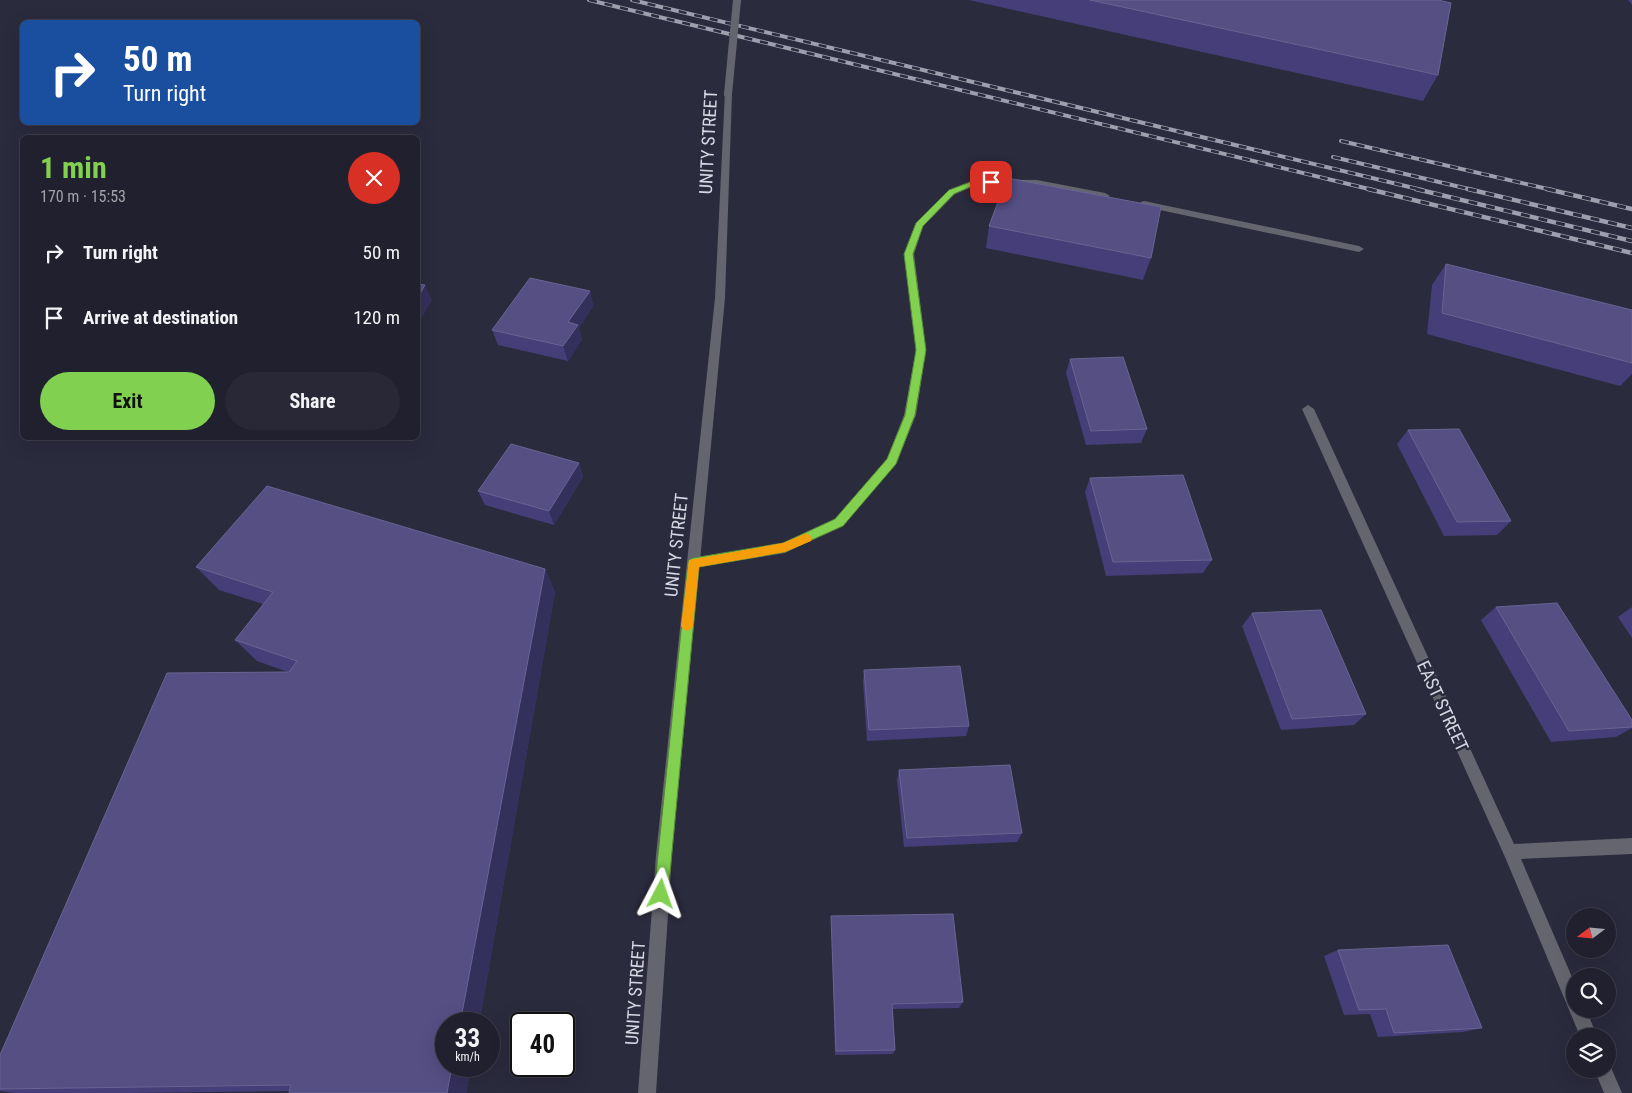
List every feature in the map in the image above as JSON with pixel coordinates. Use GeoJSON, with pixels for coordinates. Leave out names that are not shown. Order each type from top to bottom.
{"type":"FeatureCollection","features":[{"type":"Feature","properties":{"kind":"street","name":"UNITY STREET"},"geometry":{"type":"LineString","coordinates":[[647,1093],[664,855],[720,298],[728,94],[737,0]]}},
{"type":"Feature","properties":{"kind":"street"},"geometry":{"type":"LineString","coordinates":[[693,563],[785,548],[839,522],[892,461],[910,415],[921,350],[909,254],[919,225],[952,192],[976,182],[1037,182],[1115,198]]}},
{"type":"Feature","properties":{"kind":"street"},"geometry":{"type":"LineString","coordinates":[[1134,202],[1359,248]]}},
{"type":"Feature","properties":{"kind":"street","name":"EAST STREET"},"geometry":{"type":"LineString","coordinates":[[1308,409],[1510,852],[1566,983]]}},
{"type":"Feature","properties":{"kind":"street"},"geometry":{"type":"LineString","coordinates":[[1510,852],[1632,846]]}},
{"type":"Feature","properties":{"kind":"street"},"geometry":{"type":"LineString","coordinates":[[1607,1078],[1613,1093]]}},
{"type":"Feature","properties":{"kind":"building"},"geometry":{"type":"Polygon","coordinates":[[[1090,0],[1438,0],[1451,3],[1438,75],[1090,0]]]}},
{"type":"Feature","properties":{"kind":"building"},"geometry":{"type":"Polygon","coordinates":[[[1007,178],[1161,207],[1151,258],[989,226],[1007,178]]]}},
{"type":"Feature","properties":{"kind":"building"},"geometry":{"type":"Polygon","coordinates":[[[1446,264],[1632,310],[1632,363],[1442,313],[1446,264]]]}},
{"type":"Feature","properties":{"kind":"building"},"geometry":{"type":"Polygon","coordinates":[[[530,278],[590,291],[568,322],[578,325],[563,346],[492,330],[530,278]]]}},
{"type":"Feature","properties":{"kind":"building"},"geometry":{"type":"Polygon","coordinates":[[[420,284],[425,285],[420,294],[420,284]]]}},
{"type":"Feature","properties":{"kind":"building"},"geometry":{"type":"Polygon","coordinates":[[[1123,357],[1147,429],[1091,431],[1070,359],[1123,357]]]}},
{"type":"Feature","properties":{"kind":"building"},"geometry":{"type":"Polygon","coordinates":[[[1459,429],[1511,521],[1457,522],[1408,430],[1459,429]]]}},
{"type":"Feature","properties":{"kind":"building"},"geometry":{"type":"Polygon","coordinates":[[[511,444],[579,463],[549,511],[478,491],[511,444]]]}},
{"type":"Feature","properties":{"kind":"building"},"geometry":{"type":"Polygon","coordinates":[[[1183,475],[1212,560],[1113,562],[1090,478],[1183,475]]]}},
{"type":"Feature","properties":{"kind":"building"},"geometry":{"type":"Polygon","coordinates":[[[267,486],[545,569],[462,1012],[435,1012],[435,1077],[450,1077],[447,1093],[289,1093],[291,1085],[0,1089],[0,1055],[167,673],[289,672],[297,661],[235,640],[273,592],[196,567],[267,486]]]}},
{"type":"Feature","properties":{"kind":"building"},"geometry":{"type":"Polygon","coordinates":[[[1557,603],[1632,720],[1632,727],[1569,731],[1496,607],[1557,603]]]}},
{"type":"Feature","properties":{"kind":"building"},"geometry":{"type":"Polygon","coordinates":[[[1321,610],[1366,714],[1292,719],[1252,613],[1321,610]]]}},
{"type":"Feature","properties":{"kind":"building"},"geometry":{"type":"Polygon","coordinates":[[[960,666],[969,726],[869,730],[864,670],[960,666]]]}},
{"type":"Feature","properties":{"kind":"building"},"geometry":{"type":"Polygon","coordinates":[[[1010,765],[1022,833],[907,838],[899,770],[1010,765]]]}},
{"type":"Feature","properties":{"kind":"building"},"geometry":{"type":"Polygon","coordinates":[[[953,914],[963,1002],[892,1004],[895,1050],[836,1051],[831,916],[953,914]]]}},
{"type":"Feature","properties":{"kind":"building"},"geometry":{"type":"Polygon","coordinates":[[[1448,945],[1482,1028],[1394,1033],[1386,1009],[1359,1010],[1338,950],[1448,945]]]}},
{"type":"Feature","properties":{"kind":"railway"},"geometry":{"type":"LineString","coordinates":[[589,0],[1373,190]]}},
{"type":"Feature","properties":{"kind":"railway"},"geometry":{"type":"LineString","coordinates":[[632,0],[1422,190]]}},
{"type":"Feature","properties":{"kind":"railway"},"geometry":{"type":"LineString","coordinates":[[1341,141],[1552,190]]}},
{"type":"Feature","properties":{"kind":"railway"},"geometry":{"type":"LineString","coordinates":[[1333,157],[1473,190]]}},
{"type":"Feature","properties":{"kind":"railway"},"geometry":{"type":"LineString","coordinates":[[1368,189],[1632,253]]}},
{"type":"Feature","properties":{"kind":"railway"},"geometry":{"type":"LineString","coordinates":[[1416,189],[1632,241]]}},
{"type":"Feature","properties":{"kind":"railway"},"geometry":{"type":"LineString","coordinates":[[1468,189],[1632,228]]}},
{"type":"Feature","properties":{"kind":"railway"},"geometry":{"type":"LineString","coordinates":[[1547,189],[1632,209]]}},
{"type":"Feature","properties":{"kind":"slow traffic"},"geometry":{"type":"LineString","coordinates":[[687,626],[693,563],[785,548],[807,538]]}},
{"type":"Feature","properties":{"kind":"route"},"geometry":{"type":"LineString","coordinates":[[661,894],[693,563],[785,548],[839,522],[892,461],[910,415],[921,350],[909,254],[919,225],[952,192],[976,182],[991,182]]}}]}
